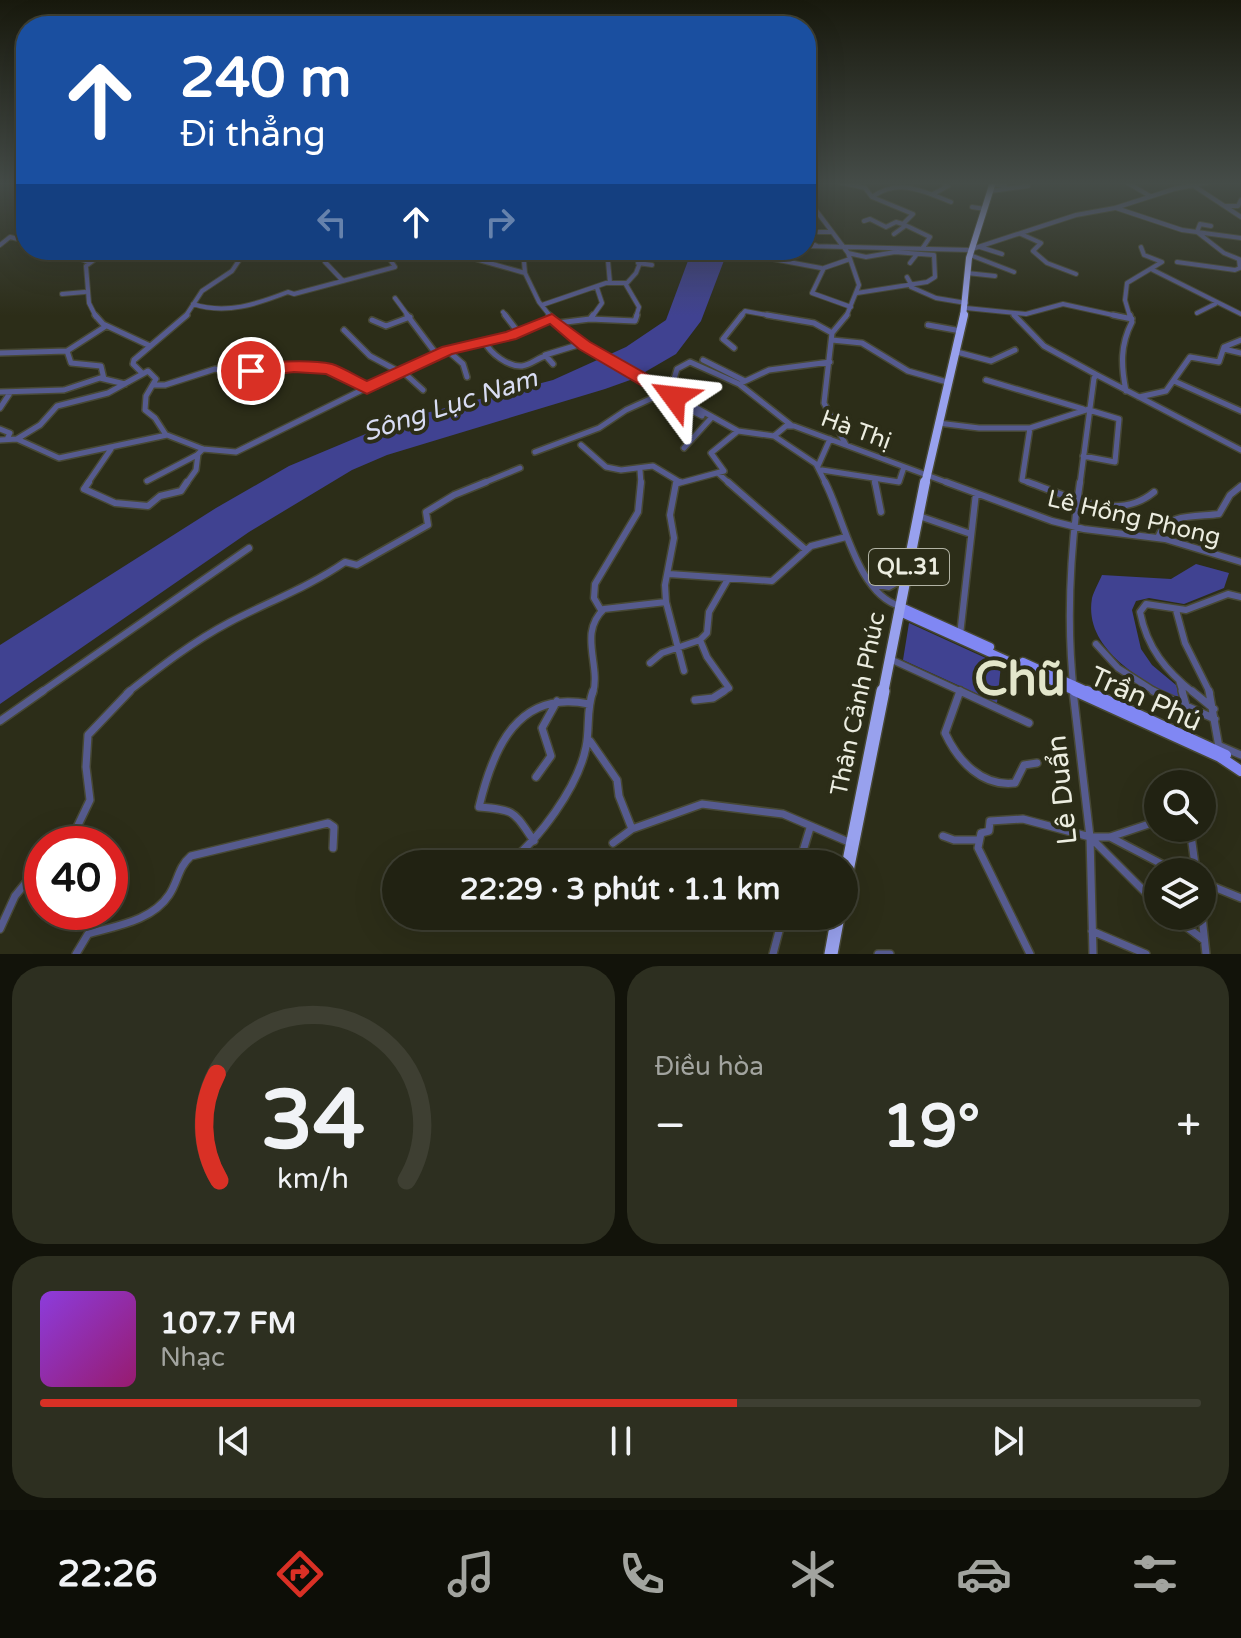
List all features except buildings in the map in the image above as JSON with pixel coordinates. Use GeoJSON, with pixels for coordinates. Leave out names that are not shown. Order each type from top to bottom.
{"type":"FeatureCollection","features":[{"type":"Feature","properties":{"kind":"highway","name":"QL.31"},"geometry":{"type":"LineString","coordinates":[[971,251],[979,227]]}},
{"type":"Feature","properties":{"kind":"highway","name":"Thân Cảnh Phúc"},"geometry":{"type":"LineString","coordinates":[[851,850],[937,422],[962,331],[966,273],[971,251]]}},
{"type":"Feature","properties":{"kind":"highway"},"geometry":{"type":"LineString","coordinates":[[833,953],[836,930]]}},
{"type":"Feature","properties":{"kind":"main road","name":"Trần Phú"},"geometry":{"type":"LineString","coordinates":[[900,609],[1220,751],[1241,768]]}},
{"type":"Feature","properties":{"kind":"street"},"geometry":{"type":"LineString","coordinates":[[829,227],[846,252],[859,280],[851,307],[832,333],[824,403],[846,445]]}},
{"type":"Feature","properties":{"kind":"street"},"geometry":{"type":"LineString","coordinates":[[894,234],[902,227]]}},
{"type":"Feature","properties":{"kind":"street"},"geometry":{"type":"LineString","coordinates":[[907,227],[930,237],[910,263]]}},
{"type":"Feature","properties":{"kind":"street"},"geometry":{"type":"LineString","coordinates":[[971,251],[1040,227]]}},
{"type":"Feature","properties":{"kind":"street"},"geometry":{"type":"LineString","coordinates":[[1178,227],[1241,238]]}},
{"type":"Feature","properties":{"kind":"street"},"geometry":{"type":"LineString","coordinates":[[1197,232],[1199,227]]}},
{"type":"Feature","properties":{"kind":"street"},"geometry":{"type":"LineString","coordinates":[[816,232],[833,232]]}},
{"type":"Feature","properties":{"kind":"street"},"geometry":{"type":"LineString","coordinates":[[1197,232],[1240,259],[1240,268],[1235,270]]}},
{"type":"Feature","properties":{"kind":"street"},"geometry":{"type":"LineString","coordinates":[[1020,233],[1041,243],[1033,251],[1043,262],[1063,266],[1076,274]]}},
{"type":"Feature","properties":{"kind":"street"},"geometry":{"type":"LineString","coordinates":[[816,247],[846,252],[971,251],[1002,254]]}},
{"type":"Feature","properties":{"kind":"street"},"geometry":{"type":"LineString","coordinates":[[816,247],[856,256],[920,251],[934,255],[935,277],[911,286],[857,293]]}},
{"type":"Feature","properties":{"kind":"street"},"geometry":{"type":"LineString","coordinates":[[1126,391],[1122,372],[1123,340],[1132,319],[1125,300],[1127,283],[1161,261],[1143,255],[1141,247]]}},
{"type":"Feature","properties":{"kind":"street"},"geometry":{"type":"LineString","coordinates":[[971,251],[1014,272]]}},
{"type":"Feature","properties":{"kind":"street"},"geometry":{"type":"LineString","coordinates":[[846,252],[816,275],[812,294],[851,307]]}},
{"type":"Feature","properties":{"kind":"street"},"geometry":{"type":"LineString","coordinates":[[92,260],[89,262],[85,292],[94,314],[106,326],[148,345]]}},
{"type":"Feature","properties":{"kind":"street"},"geometry":{"type":"LineString","coordinates":[[142,373],[133,362],[148,345],[182,320],[202,291],[232,271],[239,260]]}},
{"type":"Feature","properties":{"kind":"street"},"geometry":{"type":"LineString","coordinates":[[324,260],[344,281]]}},
{"type":"Feature","properties":{"kind":"street"},"geometry":{"type":"LineString","coordinates":[[193,304],[207,310],[223,310],[288,292],[294,294],[393,270],[392,260]]}},
{"type":"Feature","properties":{"kind":"street"},"geometry":{"type":"LineString","coordinates":[[479,260],[525,273]]}},
{"type":"Feature","properties":{"kind":"street"},"geometry":{"type":"LineString","coordinates":[[524,260],[525,273],[554,321],[583,345],[711,419]]}},
{"type":"Feature","properties":{"kind":"street"},"geometry":{"type":"LineString","coordinates":[[608,260],[610,283]]}},
{"type":"Feature","properties":{"kind":"street"},"geometry":{"type":"LineString","coordinates":[[542,305],[610,283],[625,283],[636,273],[640,260]]}},
{"type":"Feature","properties":{"kind":"street"},"geometry":{"type":"LineString","coordinates":[[778,260],[822,268]]}},
{"type":"Feature","properties":{"kind":"street"},"geometry":{"type":"LineString","coordinates":[[1177,262],[1235,270],[1241,274]]}},
{"type":"Feature","properties":{"kind":"street"},"geometry":{"type":"LineString","coordinates":[[638,263],[652,265]]}},
{"type":"Feature","properties":{"kind":"street"},"geometry":{"type":"LineString","coordinates":[[1152,269],[1239,313],[1241,320]]}},
{"type":"Feature","properties":{"kind":"street"},"geometry":{"type":"LineString","coordinates":[[966,273],[995,276]]}},
{"type":"Feature","properties":{"kind":"street"},"geometry":{"type":"LineString","coordinates":[[907,277],[911,286],[936,298],[966,306],[1028,314],[1063,304],[1132,319]]}},
{"type":"Feature","properties":{"kind":"street"},"geometry":{"type":"LineString","coordinates":[[4,440],[17,439],[44,422],[57,406],[108,393],[142,373],[151,372],[156,379],[155,385],[148,391],[145,410],[167,435],[201,452],[236,452],[447,350],[554,321],[635,321],[639,307],[625,283]]}},
{"type":"Feature","properties":{"kind":"street"},"geometry":{"type":"LineString","coordinates":[[590,319],[602,303],[597,288]]}},
{"type":"Feature","properties":{"kind":"street"},"geometry":{"type":"LineString","coordinates":[[62,294],[85,292]]}},
{"type":"Feature","properties":{"kind":"street"},"geometry":{"type":"LineString","coordinates":[[395,298],[437,355]]}},
{"type":"Feature","properties":{"kind":"street"},"geometry":{"type":"LineString","coordinates":[[1197,313],[1215,303]]}},
{"type":"Feature","properties":{"kind":"street"},"geometry":{"type":"LineString","coordinates":[[734,348],[723,339],[745,311],[814,323],[832,333]]}},
{"type":"Feature","properties":{"kind":"street"},"geometry":{"type":"LineString","coordinates":[[503,312],[518,332]]}},
{"type":"Feature","properties":{"kind":"street"},"geometry":{"type":"LineString","coordinates":[[1013,314],[1044,346],[1241,450]]}},
{"type":"Feature","properties":{"kind":"street"},"geometry":{"type":"LineString","coordinates":[[372,320],[386,326],[410,317]]}},
{"type":"Feature","properties":{"kind":"street"},"geometry":{"type":"LineString","coordinates":[[928,325],[962,331]]}},
{"type":"Feature","properties":{"kind":"street"},"geometry":{"type":"LineString","coordinates":[[0,353],[67,351],[106,326]]}},
{"type":"Feature","properties":{"kind":"street"},"geometry":{"type":"LineString","coordinates":[[344,330],[351,341],[383,365],[400,371],[423,390]]}},
{"type":"Feature","properties":{"kind":"street"},"geometry":{"type":"LineString","coordinates":[[832,340],[862,343],[908,371],[947,382]]}},
{"type":"Feature","properties":{"kind":"street"},"geometry":{"type":"LineString","coordinates":[[1138,397],[1164,392],[1190,357],[1217,362],[1223,349],[1241,340]]}},
{"type":"Feature","properties":{"kind":"street"},"geometry":{"type":"LineString","coordinates":[[485,342],[490,353],[503,356],[518,366],[544,355],[583,345]]}},
{"type":"Feature","properties":{"kind":"street"},"geometry":{"type":"LineString","coordinates":[[1223,349],[1241,353]]}},
{"type":"Feature","properties":{"kind":"street"},"geometry":{"type":"LineString","coordinates":[[447,350],[463,364],[467,377]]}},
{"type":"Feature","properties":{"kind":"street"},"geometry":{"type":"LineString","coordinates":[[957,352],[987,361],[1015,350]]}},
{"type":"Feature","properties":{"kind":"street"},"geometry":{"type":"LineString","coordinates":[[67,351],[71,363],[101,366],[104,379]]}},
{"type":"Feature","properties":{"kind":"street"},"geometry":{"type":"LineString","coordinates":[[544,355],[553,364]]}},
{"type":"Feature","properties":{"kind":"street"},"geometry":{"type":"LineString","coordinates":[[703,360],[734,373],[792,425]]}},
{"type":"Feature","properties":{"kind":"street"},"geometry":{"type":"LineString","coordinates":[[667,385],[674,379],[677,369],[687,362],[742,383],[769,370],[830,362]]}},
{"type":"Feature","properties":{"kind":"street"},"geometry":{"type":"LineString","coordinates":[[155,385],[165,385],[215,369],[236,374],[294,367],[329,369],[367,388]]}},
{"type":"Feature","properties":{"kind":"street","name":"Lê Duẩn"},"geometry":{"type":"LineString","coordinates":[[1093,954],[1090,837],[1072,686],[1068,592],[1087,409],[1097,375]]}},
{"type":"Feature","properties":{"kind":"street"},"geometry":{"type":"LineString","coordinates":[[0,392],[64,390],[104,379],[126,384]]}},
{"type":"Feature","properties":{"kind":"street"},"geometry":{"type":"LineString","coordinates":[[986,380],[1119,419],[1115,462],[1083,456]]}},
{"type":"Feature","properties":{"kind":"street"},"geometry":{"type":"LineString","coordinates":[[1174,381],[1241,411]]}},
{"type":"Feature","properties":{"kind":"street"},"geometry":{"type":"LineString","coordinates":[[0,408],[10,393]]}},
{"type":"Feature","properties":{"kind":"street"},"geometry":{"type":"LineString","coordinates":[[535,452],[599,428],[626,410],[659,395],[738,431],[774,436],[819,468],[899,482],[904,467]]}},
{"type":"Feature","properties":{"kind":"street"},"geometry":{"type":"LineString","coordinates":[[937,422],[974,428],[1030,428],[1087,409]]}},
{"type":"Feature","properties":{"kind":"street"},"geometry":{"type":"LineString","coordinates":[[684,448],[711,419]]}},
{"type":"Feature","properties":{"kind":"street","name":"Hà Thị"},"geometry":{"type":"LineString","coordinates":[[774,436],[792,425],[928,476]]}},
{"type":"Feature","properties":{"kind":"street"},"geometry":{"type":"LineString","coordinates":[[1030,428],[1022,480],[1112,509],[1142,505],[1154,492]]}},
{"type":"Feature","properties":{"kind":"street"},"geometry":{"type":"LineString","coordinates":[[0,429],[10,433],[4,440]]}},
{"type":"Feature","properties":{"kind":"street"},"geometry":{"type":"LineString","coordinates":[[581,445],[596,464],[620,471],[653,466],[678,481],[718,473],[725,468],[711,453],[738,431]]}},
{"type":"Feature","properties":{"kind":"street"},"geometry":{"type":"LineString","coordinates":[[17,439],[59,458],[167,435]]}},
{"type":"Feature","properties":{"kind":"street"},"geometry":{"type":"LineString","coordinates":[[830,439],[819,468],[846,537],[897,625]]}},
{"type":"Feature","properties":{"kind":"street"},"geometry":{"type":"LineString","coordinates":[[112,448],[84,489],[124,505],[148,506],[160,496],[179,493],[196,470],[201,452]]}},
{"type":"Feature","properties":{"kind":"street"},"geometry":{"type":"LineString","coordinates":[[147,481],[201,452]]}},
{"type":"Feature","properties":{"kind":"street"},"geometry":{"type":"LineString","coordinates":[[78,826],[90,800],[86,767],[88,735],[126,694],[177,654],[230,622],[269,605],[305,584],[318,581],[345,562],[357,565],[428,525],[426,512],[445,500],[520,468]]}},
{"type":"Feature","properties":{"kind":"street"},"geometry":{"type":"LineString","coordinates":[[601,610],[594,598],[594,590],[612,552],[624,540],[638,512],[641,503],[638,488],[640,470]]}},
{"type":"Feature","properties":{"kind":"street"},"geometry":{"type":"LineString","coordinates":[[718,473],[806,550]]}},
{"type":"Feature","properties":{"kind":"street","name":"Lê Hồng Phong"},"geometry":{"type":"LineString","coordinates":[[928,476],[1074,526],[1158,538],[1209,550],[1241,562]]}},
{"type":"Feature","properties":{"kind":"street"},"geometry":{"type":"LineString","coordinates":[[874,479],[881,512]]}},
{"type":"Feature","properties":{"kind":"street"},"geometry":{"type":"LineString","coordinates":[[678,481],[670,515],[674,538],[666,602],[684,671]]}},
{"type":"Feature","properties":{"kind":"street"},"geometry":{"type":"LineString","coordinates":[[1158,538],[1161,527],[1168,522],[1219,514],[1230,495],[1241,486]]}},
{"type":"Feature","properties":{"kind":"street"},"geometry":{"type":"LineString","coordinates":[[960,637],[976,493]]}},
{"type":"Feature","properties":{"kind":"street"},"geometry":{"type":"LineString","coordinates":[[919,516],[971,534]]}},
{"type":"Feature","properties":{"kind":"street"},"geometry":{"type":"LineString","coordinates":[[669,574],[772,581],[783,575],[806,550],[824,540],[846,537]]}},
{"type":"Feature","properties":{"kind":"street"},"geometry":{"type":"LineString","coordinates":[[0,721],[249,548]]}},
{"type":"Feature","properties":{"kind":"street"},"geometry":{"type":"LineString","coordinates":[[871,583],[887,587],[897,585],[907,575]]}},
{"type":"Feature","properties":{"kind":"street"},"geometry":{"type":"LineString","coordinates":[[650,663],[676,648],[700,640],[709,626],[709,612],[728,579]]}},
{"type":"Feature","properties":{"kind":"street"},"geometry":{"type":"LineString","coordinates":[[1214,709],[1157,661],[1140,615],[1146,604],[1186,610],[1228,594],[1241,597]]}},
{"type":"Feature","properties":{"kind":"street"},"geometry":{"type":"LineString","coordinates":[[601,610],[666,602]]}},
{"type":"Feature","properties":{"kind":"street"},"geometry":{"type":"LineString","coordinates":[[886,602],[900,609]]}},
{"type":"Feature","properties":{"kind":"street"},"geometry":{"type":"LineString","coordinates":[[523,850],[534,841],[572,781],[589,740],[589,704],[595,682],[592,632],[601,610]]}},
{"type":"Feature","properties":{"kind":"street"},"geometry":{"type":"LineString","coordinates":[[1176,610],[1185,643],[1208,687],[1220,751]]}},
{"type":"Feature","properties":{"kind":"street"},"geometry":{"type":"LineString","coordinates":[[695,700],[713,698],[729,688],[707,657],[700,640]]}},
{"type":"Feature","properties":{"kind":"street"},"geometry":{"type":"LineString","coordinates":[[1096,644],[1112,663],[1188,710],[1215,719]]}},
{"type":"Feature","properties":{"kind":"street"},"geometry":{"type":"LineString","coordinates":[[890,659],[1029,723]]}},
{"type":"Feature","properties":{"kind":"street"},"geometry":{"type":"LineString","coordinates":[[1179,680],[1188,710]]}},
{"type":"Feature","properties":{"kind":"street"},"geometry":{"type":"LineString","coordinates":[[960,690],[945,733],[954,750],[970,766],[988,781],[1010,785],[1017,780],[1024,765],[1037,763]]}},
{"type":"Feature","properties":{"kind":"street"},"geometry":{"type":"LineString","coordinates":[[534,841],[515,814],[507,809],[479,807],[488,768],[500,744],[540,702],[575,699],[589,704]]}},
{"type":"Feature","properties":{"kind":"street"},"geometry":{"type":"LineString","coordinates":[[536,777],[551,756],[541,731],[558,700]]}},
{"type":"Feature","properties":{"kind":"street"},"geometry":{"type":"LineString","coordinates":[[589,740],[617,780],[619,796],[632,829]]}},
{"type":"Feature","properties":{"kind":"street","name":"Trần Phú"},"geometry":{"type":"LineString","coordinates":[[1220,751],[1241,755]]}},
{"type":"Feature","properties":{"kind":"street"},"geometry":{"type":"LineString","coordinates":[[613,843],[632,829],[702,804],[783,814],[810,828],[852,843]]}},
{"type":"Feature","properties":{"kind":"street"},"geometry":{"type":"LineString","coordinates":[[1030,954],[978,848],[981,833],[989,831],[990,821],[1023,819],[1090,837],[1110,837],[1144,826]]}},
{"type":"Feature","properties":{"kind":"street"},"geometry":{"type":"LineString","coordinates":[[76,954],[88,934],[140,917],[166,899],[184,860],[191,856],[328,823],[334,824],[333,848]]}},
{"type":"Feature","properties":{"kind":"street"},"geometry":{"type":"LineString","coordinates":[[803,850],[810,828]]}},
{"type":"Feature","properties":{"kind":"street"},"geometry":{"type":"LineString","coordinates":[[943,836],[954,840],[979,840]]}},
{"type":"Feature","properties":{"kind":"street"},"geometry":{"type":"LineString","coordinates":[[1090,837],[1144,891]]}},
{"type":"Feature","properties":{"kind":"street"},"geometry":{"type":"LineString","coordinates":[[1110,837],[1122,847],[1153,858]]}},
{"type":"Feature","properties":{"kind":"street"},"geometry":{"type":"LineString","coordinates":[[0,929],[15,896],[24,885]]}},
{"type":"Feature","properties":{"kind":"street"},"geometry":{"type":"LineString","coordinates":[[1216,888],[1241,898]]}},
{"type":"Feature","properties":{"kind":"street"},"geometry":{"type":"LineString","coordinates":[[773,954],[779,930]]}},
{"type":"Feature","properties":{"kind":"street"},"geometry":{"type":"LineString","coordinates":[[1191,930],[1204,940]]}},
{"type":"Feature","properties":{"kind":"street"},"geometry":{"type":"LineString","coordinates":[[1203,930],[1206,954]]}},
{"type":"Feature","properties":{"kind":"street"},"geometry":{"type":"LineString","coordinates":[[1092,931],[1146,954]]}},
{"type":"Feature","properties":{"kind":"street"},"geometry":{"type":"LineString","coordinates":[[878,954],[890,954]]}},
{"type":"Feature","properties":{"kind":"shaded area","name":"Sông Lục Nam"},"geometry":{"type":"Polygon","coordinates":[[[688,260],[724,260],[701,321],[676,354],[633,379],[387,455],[352,470],[249,532],[0,704],[0,645],[216,508],[289,466],[399,420],[553,380],[626,347],[666,320],[688,260]]]}},
{"type":"Feature","properties":{"kind":"shaded area"},"geometry":{"type":"Polygon","coordinates":[[[1196,564],[1229,573],[1224,588],[1184,604],[1149,598],[1136,601],[1132,610],[1141,649],[1152,665],[1176,685],[1182,700],[1179,702],[1133,673],[1106,648],[1092,616],[1092,598],[1102,575],[1171,579],[1196,564]]]}},
{"type":"Feature","properties":{"kind":"shaded area"},"geometry":{"type":"Polygon","coordinates":[[[909,623],[1001,665],[997,703],[903,660],[909,623]]]}},
{"type":"Feature","properties":{"kind":"district","name":"Chũ"},"geometry":{"type":"Point","coordinates":[1020,680]}},
{"type":"Feature","properties":{"kind":"route"},"geometry":{"type":"LineString","coordinates":[[251,371],[294,367],[329,369],[367,388],[447,350],[510,336],[552,318],[585,346],[674,397]]}}]}
